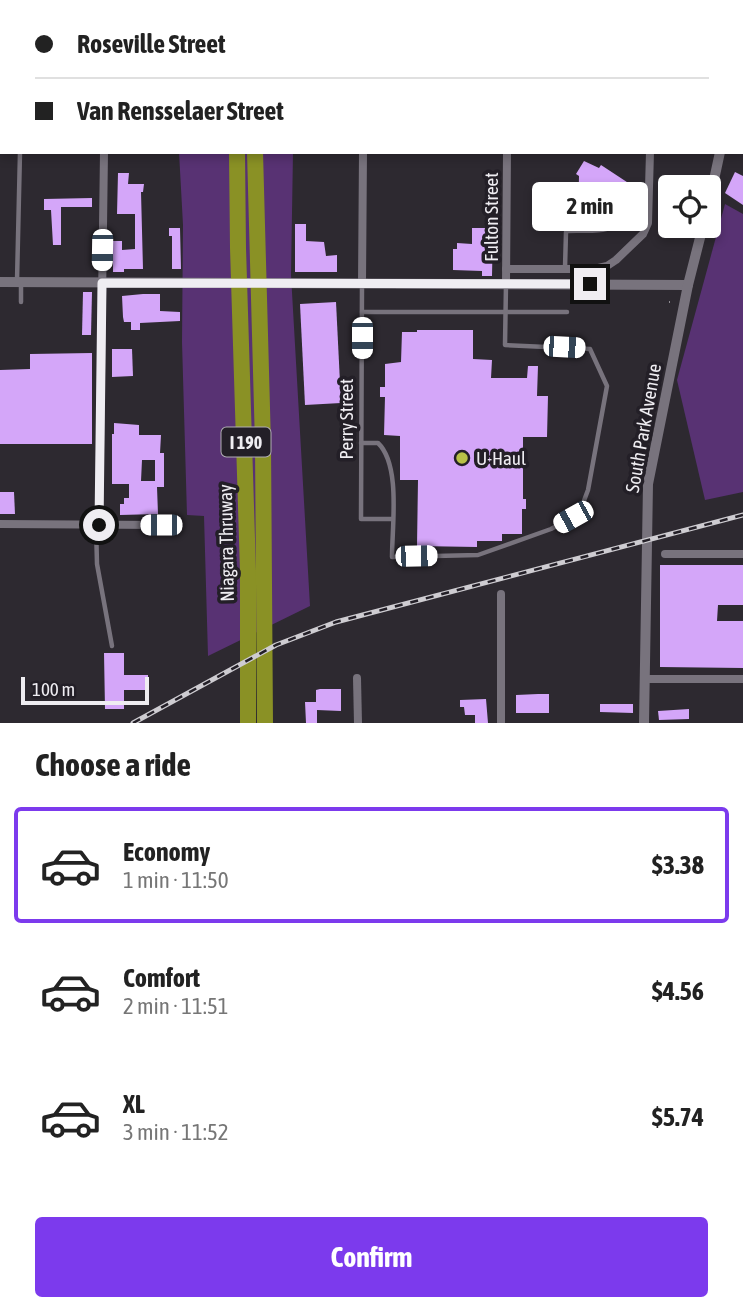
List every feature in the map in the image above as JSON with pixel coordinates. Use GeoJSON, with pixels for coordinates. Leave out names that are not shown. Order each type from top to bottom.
{"type":"FeatureCollection","features":[{"type":"Feature","properties":{"kind":"highway","name":"Niagara Thruway"},"geometry":{"type":"LineString","coordinates":[[237,154],[240,314],[266,699],[265,723]]}},
{"type":"Feature","properties":{"kind":"highway","name":"Niagara Thruway"},"geometry":{"type":"LineString","coordinates":[[248,723],[256,571],[258,316],[255,154]]}},
{"type":"Feature","properties":{"kind":"street"},"geometry":{"type":"LineString","coordinates":[[97,525],[104,154]]}},
{"type":"Feature","properties":{"kind":"street","name":"Perry Street"},"geometry":{"type":"LineString","coordinates":[[362,284],[363,154]]}},
{"type":"Feature","properties":{"kind":"street","name":"Fulton Street"},"geometry":{"type":"LineString","coordinates":[[506,283],[507,154]]}},
{"type":"Feature","properties":{"kind":"street"},"geometry":{"type":"LineString","coordinates":[[506,269],[594,269],[615,260],[643,234],[648,223],[650,154]]}},
{"type":"Feature","properties":{"kind":"street"},"geometry":{"type":"LineString","coordinates":[[715,175],[719,155]]}},
{"type":"Feature","properties":{"kind":"street","name":"South Park Avenue"},"geometry":{"type":"LineString","coordinates":[[644,723],[648,484],[700,238]]}},
{"type":"Feature","properties":{"kind":"street"},"geometry":{"type":"LineString","coordinates":[[0,282],[688,285]]}},
{"type":"Feature","properties":{"kind":"street"},"geometry":{"type":"LineString","coordinates":[[0,524],[161,525]]}},
{"type":"Feature","properties":{"kind":"street"},"geometry":{"type":"LineString","coordinates":[[665,554],[743,554]]}},
{"type":"Feature","properties":{"kind":"street"},"geometry":{"type":"LineString","coordinates":[[501,594],[501,723]]}},
{"type":"Feature","properties":{"kind":"street"},"geometry":{"type":"LineString","coordinates":[[357,678],[358,723]]}},
{"type":"Feature","properties":{"kind":"street"},"geometry":{"type":"LineString","coordinates":[[645,679],[743,679]]}},
{"type":"Feature","properties":{"kind":"lane"},"geometry":{"type":"LineString","coordinates":[[20,154],[21,302]]}},
{"type":"Feature","properties":{"kind":"lane"},"geometry":{"type":"LineString","coordinates":[[565,269],[566,232],[607,229],[627,214],[648,210]]}},
{"type":"Feature","properties":{"kind":"lane"},"geometry":{"type":"LineString","coordinates":[[361,443],[378,443],[392,469],[392,557],[478,555],[551,529],[573,517],[582,506],[588,491],[607,386],[590,349],[505,345],[506,283]]}},
{"type":"Feature","properties":{"kind":"lane","name":"Perry Street"},"geometry":{"type":"LineString","coordinates":[[362,284],[361,519],[392,519]]}},
{"type":"Feature","properties":{"kind":"lane"},"geometry":{"type":"LineString","coordinates":[[362,312],[568,312]]}},
{"type":"Feature","properties":{"kind":"lane"},"geometry":{"type":"LineString","coordinates":[[97,525],[97,564],[112,646]]}},
{"type":"Feature","properties":{"kind":"shaded area"},"geometry":{"type":"Polygon","coordinates":[[[179,154],[293,154],[291,275],[310,606],[208,656],[204,516],[187,515],[182,342],[183,225],[179,154]]]}},
{"type":"Feature","properties":{"kind":"shaded area"},"geometry":{"type":"Polygon","coordinates":[[[725,204],[743,214],[743,492],[705,500],[677,380],[716,238],[721,238],[721,219],[725,204]]]}},
{"type":"Feature","properties":{"kind":"building"},"geometry":{"type":"Polygon","coordinates":[[[584,161],[599,168],[601,165],[636,188],[636,200],[633,203],[604,190],[604,217],[578,217],[579,176],[576,174],[584,161]]]}},
{"type":"Feature","properties":{"kind":"building"},"geometry":{"type":"Polygon","coordinates":[[[735,172],[743,176],[743,205],[725,193],[735,172]]]}},
{"type":"Feature","properties":{"kind":"building"},"geometry":{"type":"Polygon","coordinates":[[[118,173],[129,173],[128,184],[144,184],[141,192],[143,269],[113,272],[113,241],[122,241],[122,250],[135,249],[135,214],[117,214],[118,173]]]}},
{"type":"Feature","properties":{"kind":"building"},"geometry":{"type":"Polygon","coordinates":[[[92,198],[92,207],[61,207],[61,245],[53,245],[51,210],[44,210],[44,199],[92,198]]]}},
{"type":"Feature","properties":{"kind":"building"},"geometry":{"type":"Polygon","coordinates":[[[295,224],[306,224],[306,241],[324,242],[326,256],[337,255],[337,272],[295,272],[295,224]]]}},
{"type":"Feature","properties":{"kind":"building"},"geometry":{"type":"Polygon","coordinates":[[[169,228],[180,228],[181,269],[172,269],[172,236],[169,236],[169,228]]]}},
{"type":"Feature","properties":{"kind":"building"},"geometry":{"type":"Polygon","coordinates":[[[472,228],[493,228],[492,276],[482,276],[482,271],[453,270],[453,249],[457,249],[457,243],[472,244],[472,228]]]}},
{"type":"Feature","properties":{"kind":"building"},"geometry":{"type":"Polygon","coordinates":[[[83,292],[92,292],[91,335],[82,335],[83,292]]]}},
{"type":"Feature","properties":{"kind":"building"},"geometry":{"type":"Polygon","coordinates":[[[160,294],[160,311],[180,312],[180,321],[140,323],[140,330],[131,330],[131,322],[124,322],[122,296],[160,294]]]}},
{"type":"Feature","properties":{"kind":"building"},"geometry":{"type":"Polygon","coordinates":[[[336,302],[341,403],[305,405],[300,304],[336,302]]]}},
{"type":"Feature","properties":{"kind":"building","name":"U-Haul"},"geometry":{"type":"Polygon","coordinates":[[[473,330],[473,359],[492,360],[491,378],[527,378],[528,366],[538,366],[537,396],[548,396],[547,437],[523,437],[523,499],[526,499],[526,509],[522,509],[522,534],[502,534],[502,541],[477,541],[477,547],[417,546],[418,480],[400,480],[400,436],[384,435],[385,397],[380,397],[380,387],[385,387],[385,364],[401,362],[402,332],[473,330]]]}},
{"type":"Feature","properties":{"kind":"building"},"geometry":{"type":"Polygon","coordinates":[[[112,349],[132,349],[133,376],[112,377],[112,349]]]}},
{"type":"Feature","properties":{"kind":"building"},"geometry":{"type":"Polygon","coordinates":[[[92,353],[92,444],[0,444],[0,370],[30,369],[30,354],[92,353]]]}},
{"type":"Feature","properties":{"kind":"building"},"geometry":{"type":"Polygon","coordinates":[[[114,423],[139,425],[139,435],[161,435],[164,487],[157,487],[158,514],[120,515],[120,504],[124,504],[124,498],[129,498],[129,484],[112,484],[114,423]],[[142,460],[141,481],[155,481],[155,460],[142,460]]]}},
{"type":"Feature","properties":{"kind":"building"},"geometry":{"type":"Polygon","coordinates":[[[0,492],[14,492],[15,514],[0,514],[0,492]]]}},
{"type":"Feature","properties":{"kind":"building"},"geometry":{"type":"Polygon","coordinates":[[[660,565],[743,565],[743,605],[718,605],[717,621],[743,621],[743,668],[660,667],[660,565]]]}},
{"type":"Feature","properties":{"kind":"building"},"geometry":{"type":"Polygon","coordinates":[[[104,653],[124,653],[124,675],[148,675],[148,690],[124,690],[124,709],[105,709],[104,653]]]}},
{"type":"Feature","properties":{"kind":"building"},"geometry":{"type":"Polygon","coordinates":[[[341,689],[341,711],[317,710],[317,723],[306,723],[305,702],[316,702],[316,690],[341,689]]]}},
{"type":"Feature","properties":{"kind":"building"},"geometry":{"type":"Polygon","coordinates":[[[549,694],[549,713],[516,713],[516,695],[549,694]]]}},
{"type":"Feature","properties":{"kind":"building"},"geometry":{"type":"Polygon","coordinates":[[[486,699],[488,723],[475,723],[475,715],[465,715],[464,707],[460,707],[460,700],[486,699]]]}},
{"type":"Feature","properties":{"kind":"building"},"geometry":{"type":"Polygon","coordinates":[[[600,704],[633,704],[633,713],[600,712],[600,704]]]}},
{"type":"Feature","properties":{"kind":"building"},"geometry":{"type":"Polygon","coordinates":[[[689,709],[689,719],[659,720],[658,711],[689,709]]]}},
{"type":"Feature","properties":{"kind":"railway"},"geometry":{"type":"LineString","coordinates":[[133,723],[276,645],[336,622],[743,515]]}},
{"type":"Feature","properties":{"kind":"place","name":"U-Haul"},"geometry":{"type":"Point","coordinates":[462,458]}},
{"type":"Feature","properties":{"kind":"route"},"geometry":{"type":"LineString","coordinates":[[99,525],[102,283],[590,284]]}}]}
